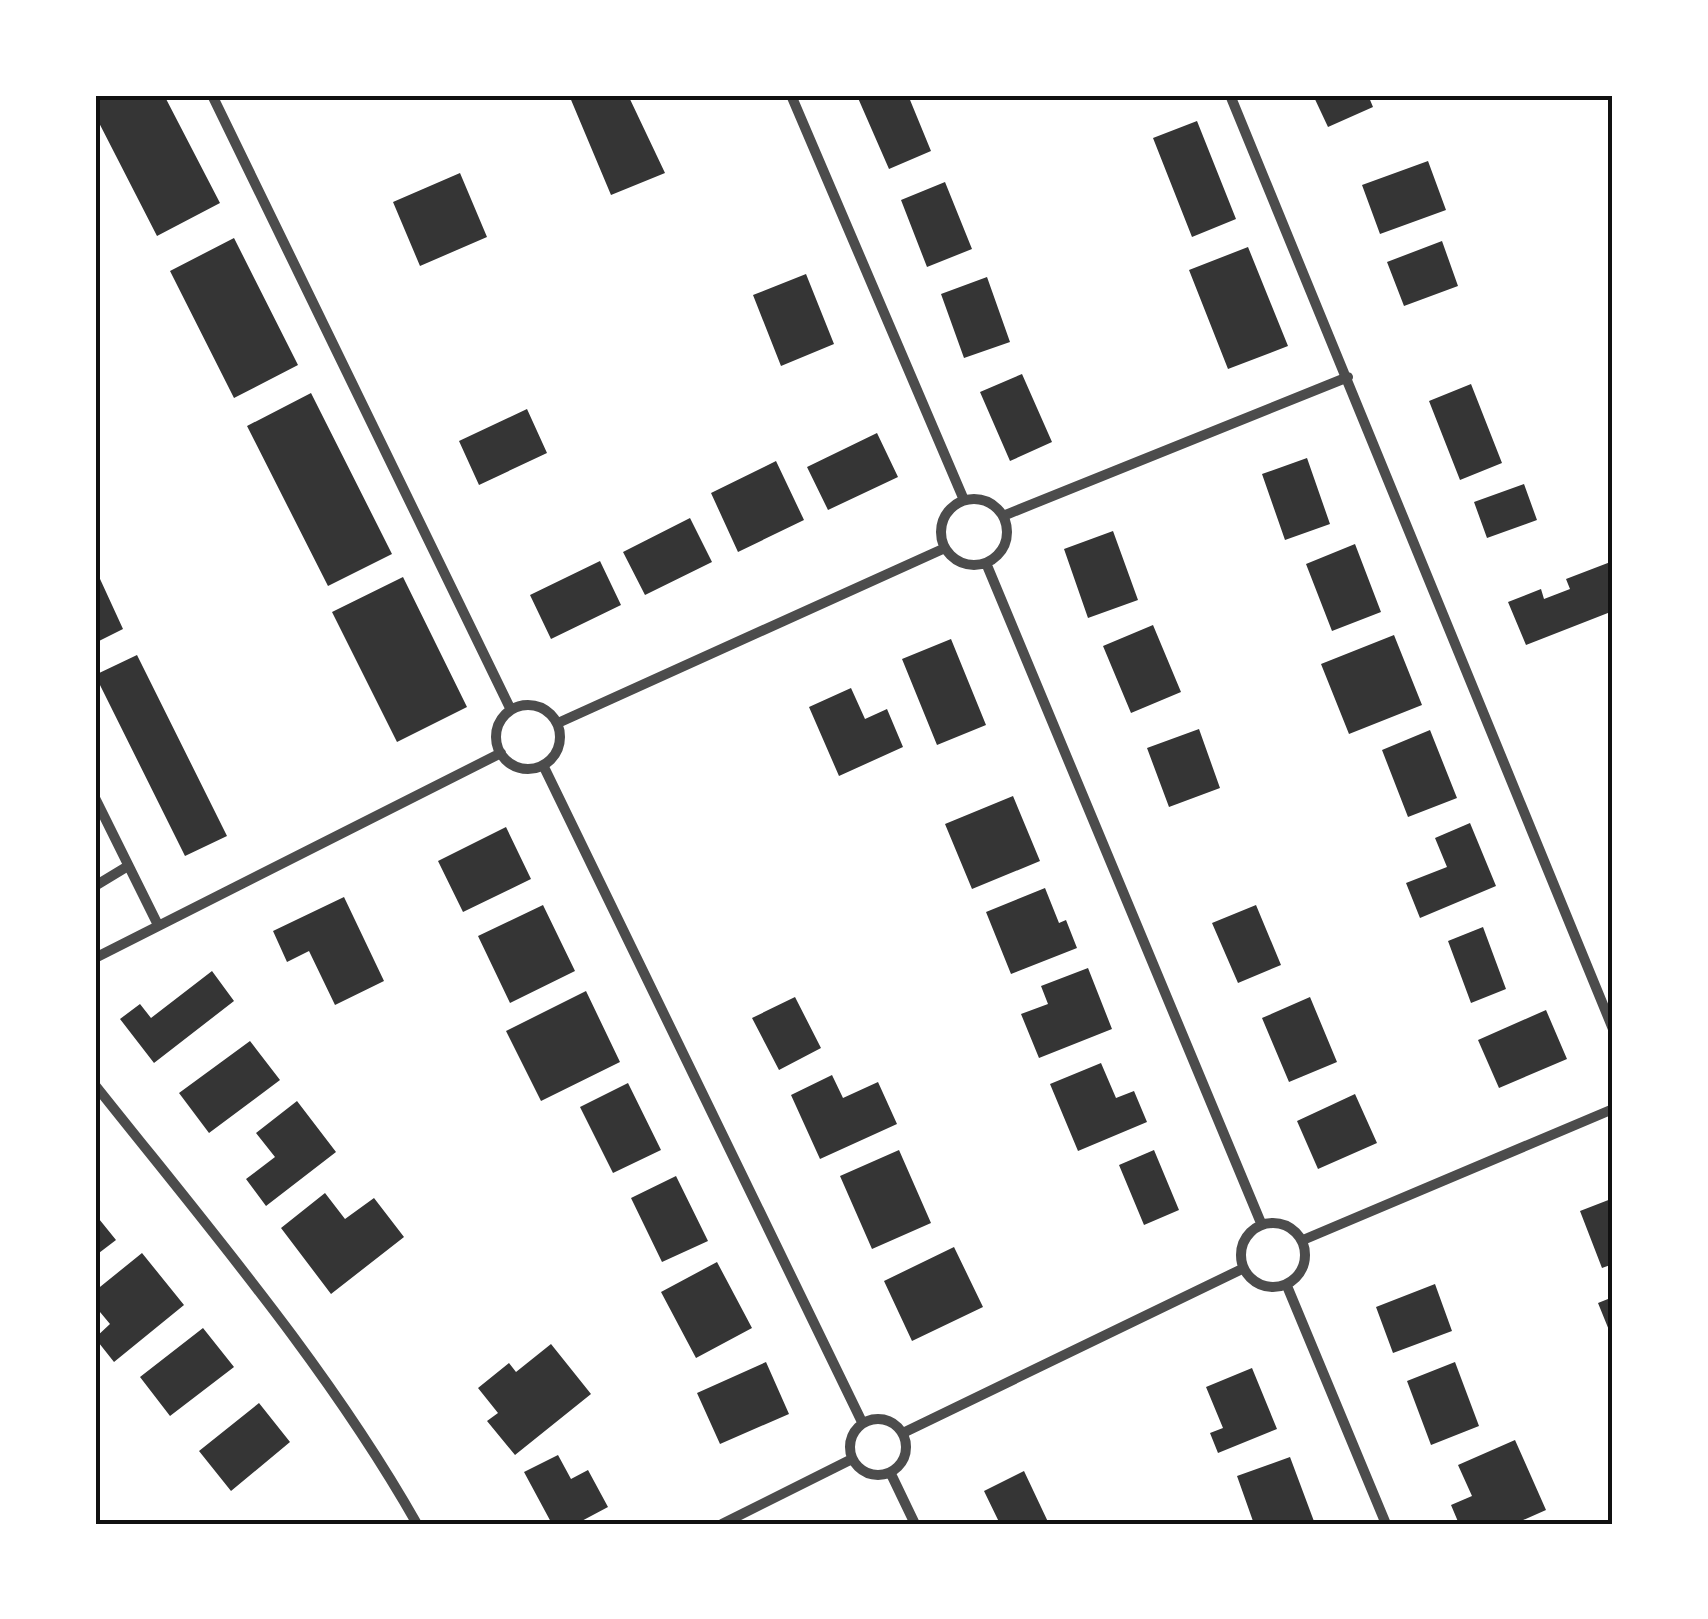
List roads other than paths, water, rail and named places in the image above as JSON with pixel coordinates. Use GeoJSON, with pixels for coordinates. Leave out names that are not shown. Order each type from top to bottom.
{"type":"FeatureCollection","features":[{"type":"Feature","properties":{"kind":"street"},"geometry":{"type":"LineString","coordinates":[[212,95],[511,710]]}},
{"type":"Feature","properties":{"kind":"street"},"geometry":{"type":"LineString","coordinates":[[791,95],[964,500]]}},
{"type":"Feature","properties":{"kind":"street"},"geometry":{"type":"LineString","coordinates":[[1230,95],[1613,1028]]}},
{"type":"Feature","properties":{"kind":"street"},"geometry":{"type":"LineString","coordinates":[[1003,516],[1348,376]]}},
{"type":"Feature","properties":{"kind":"street"},"geometry":{"type":"LineString","coordinates":[[964,500],[986,501],[1003,516],[1005,545],[986,563],[961,563],[945,548],[942,524],[947,512],[964,500]]}},
{"type":"Feature","properties":{"kind":"street"},"geometry":{"type":"LineString","coordinates":[[558,723],[945,548]]}},
{"type":"Feature","properties":{"kind":"street"},"geometry":{"type":"LineString","coordinates":[[986,563],[1262,1223]]}},
{"type":"Feature","properties":{"kind":"street"},"geometry":{"type":"LineString","coordinates":[[538,706],[558,723],[559,748],[543,765],[517,767],[500,753],[496,733],[511,710],[538,706]]}},
{"type":"Feature","properties":{"kind":"street"},"geometry":{"type":"LineString","coordinates":[[95,958],[500,753]]}},
{"type":"Feature","properties":{"kind":"street"},"geometry":{"type":"LineString","coordinates":[[543,765],[862,1422]]}},
{"type":"Feature","properties":{"kind":"street"},"geometry":{"type":"LineString","coordinates":[[95,798],[158,926]]}},
{"type":"Feature","properties":{"kind":"street"},"geometry":{"type":"LineString","coordinates":[[95,886],[128,866]]}},
{"type":"Feature","properties":{"kind":"street"},"geometry":{"type":"LineString","coordinates":[[95,1084],[230,1255],[382,1464],[417,1524]]}},
{"type":"Feature","properties":{"kind":"street"},"geometry":{"type":"LineString","coordinates":[[1303,1240],[1613,1109]]}},
{"type":"Feature","properties":{"kind":"street"},"geometry":{"type":"LineString","coordinates":[[1262,1223],[1284,1223],[1303,1240],[1303,1268],[1287,1286],[1261,1287],[1242,1269],[1240,1245],[1262,1223]]}},
{"type":"Feature","properties":{"kind":"street"},"geometry":{"type":"LineString","coordinates":[[905,1432],[1242,1269]]}},
{"type":"Feature","properties":{"kind":"street"},"geometry":{"type":"LineString","coordinates":[[1287,1286],[1386,1524]]}},
{"type":"Feature","properties":{"kind":"street"},"geometry":{"type":"LineString","coordinates":[[886,1418],[905,1432],[906,1456],[891,1474],[866,1475],[850,1460],[851,1436],[862,1422],[886,1418]]}},
{"type":"Feature","properties":{"kind":"street"},"geometry":{"type":"LineString","coordinates":[[722,1524],[850,1460]]}},
{"type":"Feature","properties":{"kind":"street"},"geometry":{"type":"LineString","coordinates":[[891,1474],[915,1524]]}}]}
